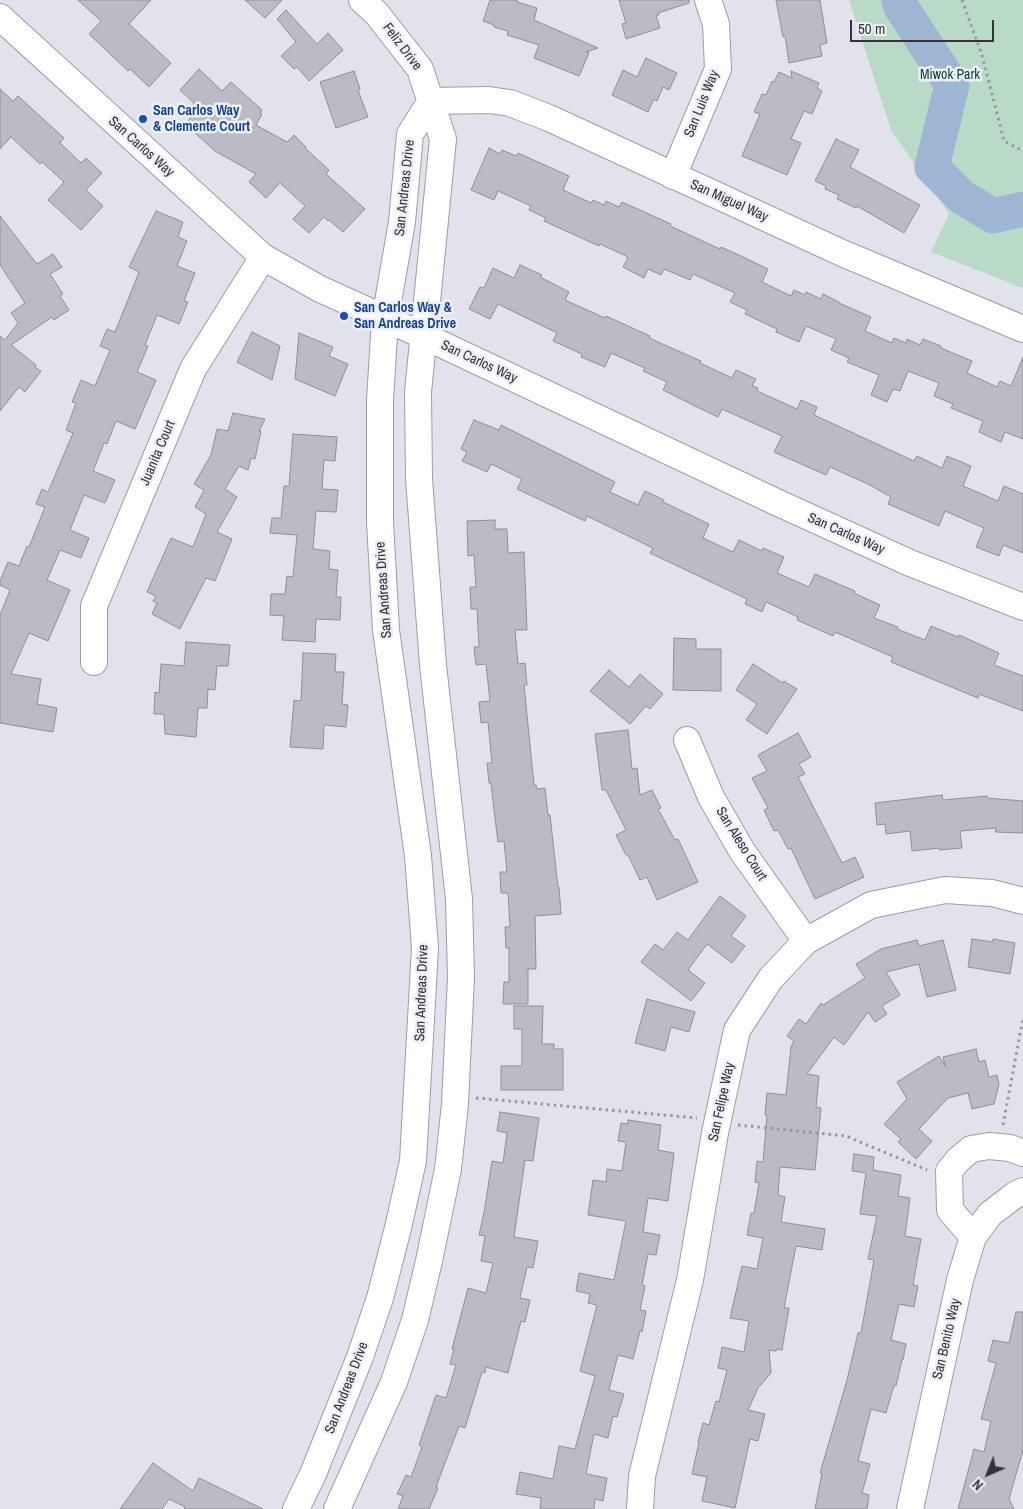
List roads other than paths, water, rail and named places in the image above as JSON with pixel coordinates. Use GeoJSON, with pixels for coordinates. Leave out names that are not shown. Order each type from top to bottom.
{"type":"FeatureCollection","features":[{"type":"Feature","properties":{"kind":"street","name":"Feliz Drive"},"geometry":{"type":"LineString","coordinates":[[362,0],[377,14],[420,69],[431,100]]}},
{"type":"Feature","properties":{"kind":"street","name":"San Luis Way"},"geometry":{"type":"LineString","coordinates":[[673,176],[718,69],[716,24],[708,0]]}},
{"type":"Feature","properties":{"kind":"street","name":"San Carlos Way"},"geometry":{"type":"LineString","coordinates":[[0,18],[263,257],[320,289],[774,501],[910,563],[1023,607]]}},
{"type":"Feature","properties":{"kind":"street","name":"San Miguel Way"},"geometry":{"type":"LineString","coordinates":[[431,100],[489,100],[510,103],[579,131],[842,253],[1023,329]]}},
{"type":"Feature","properties":{"kind":"street","name":"San Andreas Drive"},"geometry":{"type":"LineString","coordinates":[[296,1509],[317,1465],[360,1357],[380,1298],[398,1228],[412,1161],[425,948],[418,856],[386,630],[378,477],[385,319],[402,222],[410,134],[431,100]]}},
{"type":"Feature","properties":{"kind":"street"},"geometry":{"type":"LineString","coordinates":[[337,1509],[394,1382],[415,1320],[448,1169],[455,1104],[461,977],[459,899],[433,665],[419,479],[418,392],[443,139],[431,100]]}},
{"type":"Feature","properties":{"kind":"street","name":"Juanita Court"},"geometry":{"type":"LineString","coordinates":[[94,662],[94,606],[193,369],[263,257]]}},
{"type":"Feature","properties":{"kind":"street","name":"San Aleso Court"},"geometry":{"type":"LineString","coordinates":[[687,740],[711,797],[742,851],[806,941]]}},
{"type":"Feature","properties":{"kind":"street","name":"San Felipe Way"},"geometry":{"type":"LineString","coordinates":[[640,1509],[642,1476],[690,1280],[715,1133],[738,1030],[771,978],[806,941],[871,905],[945,890],[992,893],[1023,901]]}},
{"type":"Feature","properties":{"kind":"street"},"geometry":{"type":"LineString","coordinates":[[973,1237],[950,1210],[950,1172],[958,1160],[971,1149],[989,1146],[1010,1148],[1023,1153]]}},
{"type":"Feature","properties":{"kind":"street","name":"San Benito Way"},"geometry":{"type":"LineString","coordinates":[[910,1509],[960,1280],[973,1237],[990,1214],[1023,1191]]}},
{"type":"Feature","properties":{"kind":"waterway"},"geometry":{"type":"LineString","coordinates":[[899,0],[901,7],[952,85],[932,167],[962,197],[993,216],[1023,209]]}},
{"type":"Feature","properties":{"kind":"place","name":"San Carlos Way & Clemente Court"},"geometry":{"type":"Point","coordinates":[143,119]}},
{"type":"Feature","properties":{"kind":"place","name":"San Carlos Way & San Andreas Drive"},"geometry":{"type":"Point","coordinates":[344,316]}},
{"type":"Feature","properties":{"kind":"park label","name":"Miwok Park"},"geometry":{"type":"Point","coordinates":[950,75]}}]}
